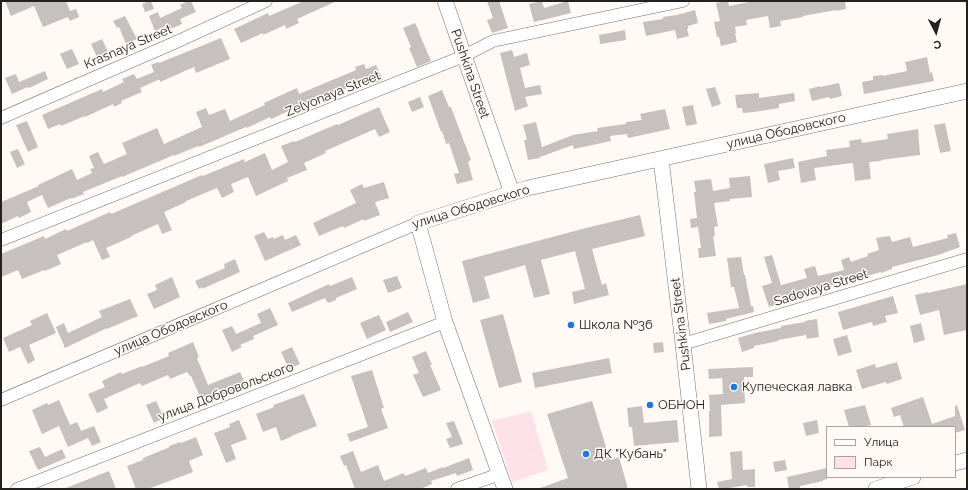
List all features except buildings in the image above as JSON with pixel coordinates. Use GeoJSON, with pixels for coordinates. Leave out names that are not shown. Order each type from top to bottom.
{"type":"FeatureCollection","features":[{"type":"Feature","properties":{"kind":"street","name":"Krasnaya Street"},"geometry":{"type":"LineString","coordinates":[[1,118],[174,43],[266,1]]}},
{"type":"Feature","properties":{"kind":"street","name":"Pushkina Street"},"geometry":{"type":"LineString","coordinates":[[444,1],[512,193]]}},
{"type":"Feature","properties":{"kind":"street","name":"Zelyonaya Street"},"geometry":{"type":"LineString","coordinates":[[1,240],[464,56],[494,41],[683,1]]}},
{"type":"Feature","properties":{"kind":"street","name":"улица Ободовского"},"geometry":{"type":"LineString","coordinates":[[1,400],[418,223],[528,188],[967,91]]}},
{"type":"Feature","properties":{"kind":"street","name":"Pushkina Street"},"geometry":{"type":"LineString","coordinates":[[661,159],[699,489]]}},
{"type":"Feature","properties":{"kind":"street"},"geometry":{"type":"LineString","coordinates":[[418,223],[445,322],[505,489]]}},
{"type":"Feature","properties":{"kind":"street","name":"Sadovaya Street"},"geometry":{"type":"LineString","coordinates":[[683,344],[967,259]]}},
{"type":"Feature","properties":{"kind":"street","name":"улица Добровольского"},"geometry":{"type":"LineString","coordinates":[[17,489],[445,322]]}},
{"type":"Feature","properties":{"kind":"street"},"geometry":{"type":"LineString","coordinates":[[956,463],[967,460]]}},
{"type":"Feature","properties":{"kind":"street"},"geometry":{"type":"LineString","coordinates":[[457,489],[500,474]]}},
{"type":"Feature","properties":{"kind":"street"},"geometry":{"type":"LineString","coordinates":[[876,489],[910,478]]}},
{"type":"Feature","properties":{"kind":"green space"},"geometry":{"type":"Polygon","coordinates":[[[531,411],[548,470],[512,482],[492,421],[531,411]]]}},
{"type":"Feature","properties":{"kind":"place","name":"Школа №36"},"geometry":{"type":"Point","coordinates":[571,325]}},
{"type":"Feature","properties":{"kind":"place","name":"Купеческая лавка"},"geometry":{"type":"Point","coordinates":[734,387]}},
{"type":"Feature","properties":{"kind":"place","name":"ОБНОН"},"geometry":{"type":"Point","coordinates":[650,405]}},
{"type":"Feature","properties":{"kind":"place","name":"ДК \"Кубань\""},"geometry":{"type":"Point","coordinates":[586,454]}}]}
